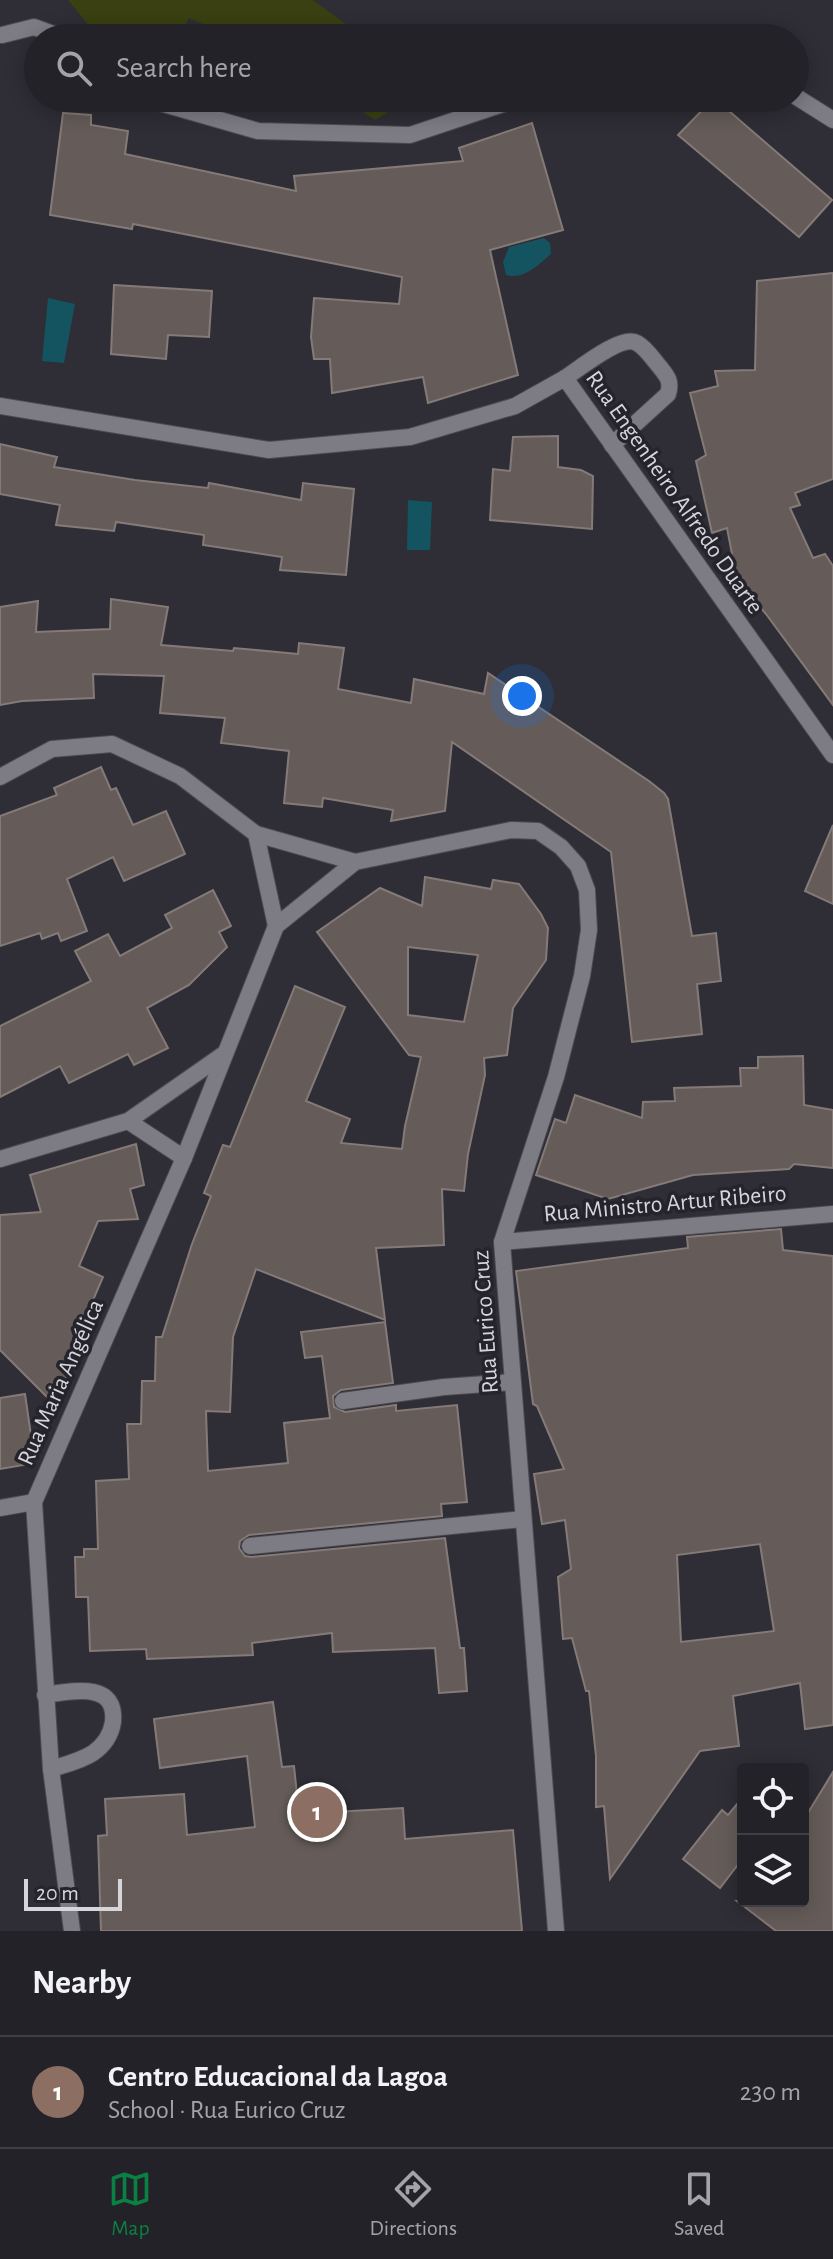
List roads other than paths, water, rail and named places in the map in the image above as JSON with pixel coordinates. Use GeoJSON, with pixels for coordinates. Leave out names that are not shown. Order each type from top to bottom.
{"type":"FeatureCollection","features":[{"type":"Feature","properties":{"kind":"street"},"geometry":{"type":"LineString","coordinates":[[2,35],[24,30]]}},
{"type":"Feature","properties":{"kind":"street"},"geometry":{"type":"LineString","coordinates":[[809,105],[833,120]]}},
{"type":"Feature","properties":{"kind":"street"},"geometry":{"type":"LineString","coordinates":[[192,112],[258,131],[410,135],[479,112]]}},
{"type":"Feature","properties":{"kind":"street"},"geometry":{"type":"LineString","coordinates":[[565,378],[619,343],[630,340],[640,344],[668,378],[671,385],[668,394],[612,445]]}},
{"type":"Feature","properties":{"kind":"street","name":"Rua Engenheiro Alfredo Duarte"},"geometry":{"type":"LineString","coordinates":[[0,406],[269,450],[410,437],[515,406],[565,378],[833,755]]}},
{"type":"Feature","properties":{"kind":"street"},"geometry":{"type":"LineString","coordinates":[[0,777],[52,749],[112,744],[180,776],[256,834],[355,862]]}},
{"type":"Feature","properties":{"kind":"street","name":"Rua Eurico Cruz"},"geometry":{"type":"LineString","coordinates":[[355,862],[511,830],[538,831],[561,847],[578,866],[587,890],[589,930],[582,976],[556,1077],[502,1242],[556,1931]]}},
{"type":"Feature","properties":{"kind":"street"},"geometry":{"type":"LineString","coordinates":[[256,834],[276,926]]}},
{"type":"Feature","properties":{"kind":"street","name":"Rua Maria Angélica"},"geometry":{"type":"LineString","coordinates":[[72,1931],[51,1769],[34,1502],[184,1158],[276,926],[355,862]]}},
{"type":"Feature","properties":{"kind":"street"},"geometry":{"type":"LineString","coordinates":[[0,1159],[128,1121],[225,1053]]}},
{"type":"Feature","properties":{"kind":"street"},"geometry":{"type":"LineString","coordinates":[[128,1121],[184,1158]]}},
{"type":"Feature","properties":{"kind":"street","name":"Rua Ministro Artur Ribeiro"},"geometry":{"type":"LineString","coordinates":[[502,1242],[833,1214]]}},
{"type":"Feature","properties":{"kind":"street"},"geometry":{"type":"LineString","coordinates":[[343,1401],[444,1387],[512,1382]]}},
{"type":"Feature","properties":{"kind":"street"},"geometry":{"type":"LineString","coordinates":[[0,1508],[34,1502]]}},
{"type":"Feature","properties":{"kind":"street"},"geometry":{"type":"LineString","coordinates":[[250,1546],[523,1519]]}},
{"type":"Feature","properties":{"kind":"street"},"geometry":{"type":"LineString","coordinates":[[45,1695],[89,1692],[111,1701],[114,1710],[109,1736],[98,1749],[90,1756],[51,1769]]}},
{"type":"Feature","properties":{"kind":"water"},"geometry":{"type":"Polygon","coordinates":[[[544,238],[550,243],[551,254],[525,273],[506,275],[503,262],[509,247],[544,238]]]}},
{"type":"Feature","properties":{"kind":"water"},"geometry":{"type":"Polygon","coordinates":[[[48,298],[75,304],[64,363],[42,361],[48,298]]]}},
{"type":"Feature","properties":{"kind":"water"},"geometry":{"type":"Polygon","coordinates":[[[408,500],[432,502],[430,550],[407,550],[408,500]]]}},
{"type":"Feature","properties":{"kind":"place","name":"Centro Educacional da Lagoa"},"geometry":{"type":"Point","coordinates":[317,1812]}}]}
